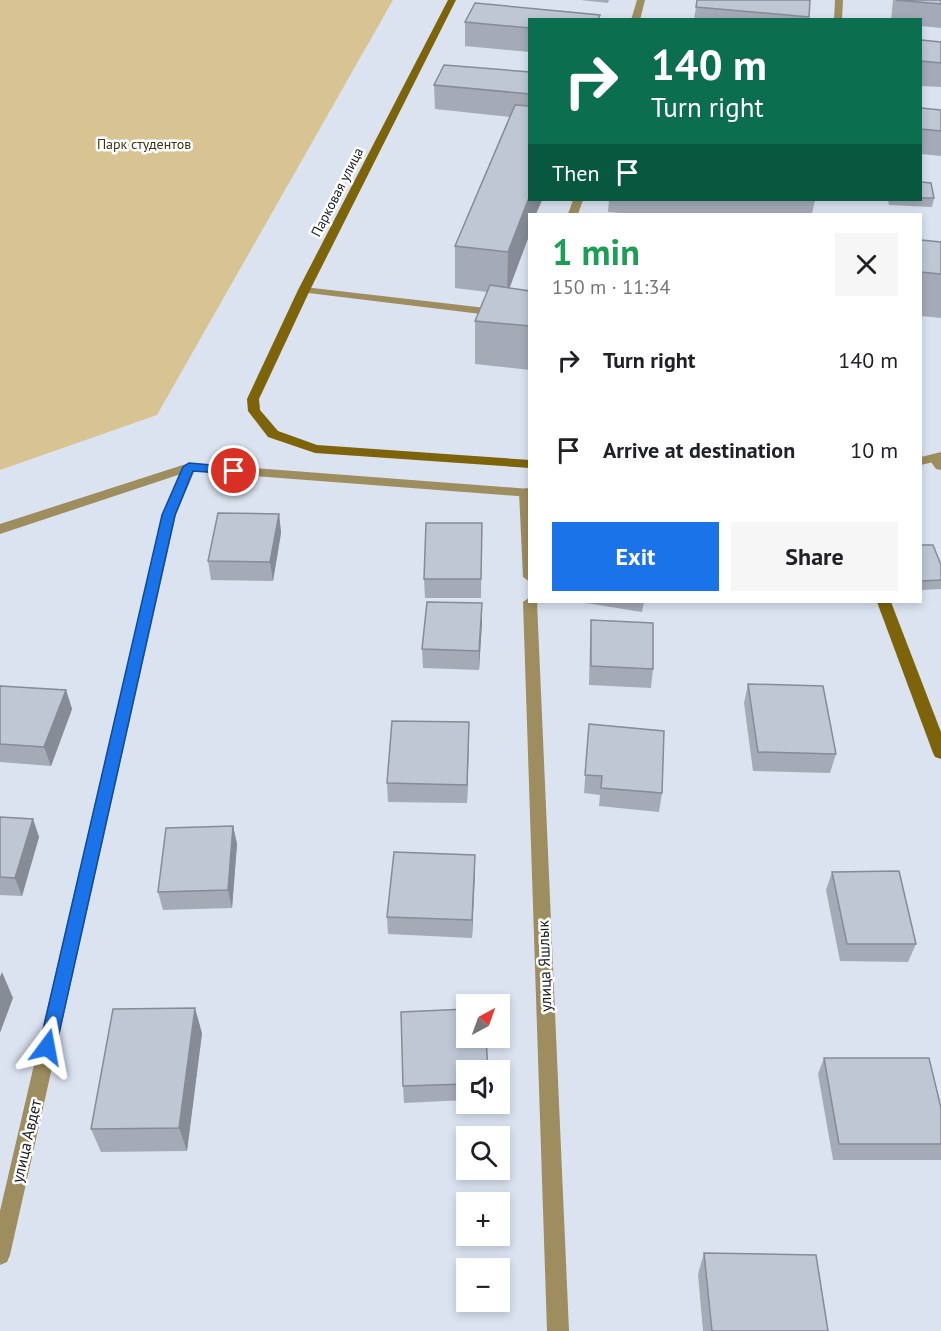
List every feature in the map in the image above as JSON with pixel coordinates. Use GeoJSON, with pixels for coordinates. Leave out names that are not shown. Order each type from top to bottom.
{"type":"FeatureCollection","features":[{"type":"Feature","properties":{"kind":"street","name":"Парковая улица"},"geometry":{"type":"LineString","coordinates":[[452,0],[304,290],[252,399],[254,411],[273,434],[315,449],[528,464]]}},
{"type":"Feature","properties":{"kind":"street"},"geometry":{"type":"LineString","coordinates":[[636,18],[641,0]]}},
{"type":"Feature","properties":{"kind":"street"},"geometry":{"type":"LineString","coordinates":[[838,18],[839,0]]}},
{"type":"Feature","properties":{"kind":"street"},"geometry":{"type":"LineString","coordinates":[[304,290],[528,317]]}},
{"type":"Feature","properties":{"kind":"street"},"geometry":{"type":"LineString","coordinates":[[0,530],[189,467],[528,493]]}},
{"type":"Feature","properties":{"kind":"street","name":"улица Авдет"},"geometry":{"type":"LineString","coordinates":[[0,1256],[169,515],[189,467]]}},
{"type":"Feature","properties":{"kind":"street","name":"улица Яшлык"},"geometry":{"type":"LineString","coordinates":[[530,603],[558,1331]]}},
{"type":"Feature","properties":{"kind":"street"},"geometry":{"type":"LineString","coordinates":[[884,603],[941,753]]}},
{"type":"Feature","properties":{"kind":"green space","name":"Парк студентов"},"geometry":{"type":"Polygon","coordinates":[[[0,0],[393,0],[157,415],[0,470],[0,0]]]}},
{"type":"Feature","properties":{"kind":"building"},"geometry":{"type":"Polygon","coordinates":[[[697,0],[810,0],[809,17],[696,7],[697,0]]]}},
{"type":"Feature","properties":{"kind":"building"},"geometry":{"type":"Polygon","coordinates":[[[896,0],[941,0],[941,4],[896,0]]]}},
{"type":"Feature","properties":{"kind":"building"},"geometry":{"type":"Polygon","coordinates":[[[475,3],[600,15],[599,18],[528,18],[528,28],[465,22],[475,3]]]}},
{"type":"Feature","properties":{"kind":"building"},"geometry":{"type":"Polygon","coordinates":[[[922,40],[941,42],[941,63],[922,61],[922,40]]]}},
{"type":"Feature","properties":{"kind":"building"},"geometry":{"type":"Polygon","coordinates":[[[444,65],[528,72],[528,94],[434,85],[444,65]]]}},
{"type":"Feature","properties":{"kind":"building"},"geometry":{"type":"Polygon","coordinates":[[[515,105],[528,106],[528,200],[508,252],[455,246],[515,105]]]}},
{"type":"Feature","properties":{"kind":"building"},"geometry":{"type":"Polygon","coordinates":[[[922,108],[941,110],[941,131],[922,129],[922,108]]]}},
{"type":"Feature","properties":{"kind":"building"},"geometry":{"type":"Polygon","coordinates":[[[922,182],[931,183],[934,198],[922,198],[922,182]]]}},
{"type":"Feature","properties":{"kind":"building"},"geometry":{"type":"Polygon","coordinates":[[[922,240],[941,242],[941,274],[922,272],[922,240]]]}},
{"type":"Feature","properties":{"kind":"building"},"geometry":{"type":"Polygon","coordinates":[[[490,285],[528,291],[528,326],[475,321],[490,285]]]}},
{"type":"Feature","properties":{"kind":"building"},"geometry":{"type":"Polygon","coordinates":[[[218,513],[279,514],[270,562],[208,561],[218,513]]]}},
{"type":"Feature","properties":{"kind":"building"},"geometry":{"type":"Polygon","coordinates":[[[426,523],[482,523],[481,579],[424,579],[426,523]]]}},
{"type":"Feature","properties":{"kind":"building"},"geometry":{"type":"Polygon","coordinates":[[[922,545],[933,545],[941,565],[941,580],[922,581],[922,545]]]}},
{"type":"Feature","properties":{"kind":"building"},"geometry":{"type":"Polygon","coordinates":[[[427,602],[482,603],[479,651],[422,649],[427,602]]]}},
{"type":"Feature","properties":{"kind":"building"},"geometry":{"type":"Polygon","coordinates":[[[591,620],[653,623],[653,669],[591,666],[591,620]]]}},
{"type":"Feature","properties":{"kind":"building"},"geometry":{"type":"Polygon","coordinates":[[[748,684],[823,686],[836,754],[758,752],[748,684]]]}},
{"type":"Feature","properties":{"kind":"building"},"geometry":{"type":"Polygon","coordinates":[[[0,686],[66,690],[44,747],[0,744],[0,686]]]}},
{"type":"Feature","properties":{"kind":"building"},"geometry":{"type":"Polygon","coordinates":[[[392,721],[469,722],[467,785],[387,783],[392,721]]]}},
{"type":"Feature","properties":{"kind":"building"},"geometry":{"type":"Polygon","coordinates":[[[589,724],[664,731],[662,793],[601,788],[602,776],[585,775],[589,724]]]}},
{"type":"Feature","properties":{"kind":"building"},"geometry":{"type":"Polygon","coordinates":[[[0,817],[33,819],[15,878],[0,877],[0,817]]]}},
{"type":"Feature","properties":{"kind":"building"},"geometry":{"type":"Polygon","coordinates":[[[233,826],[228,890],[158,892],[166,828],[233,826]]]}},
{"type":"Feature","properties":{"kind":"building"},"geometry":{"type":"Polygon","coordinates":[[[394,852],[475,855],[472,920],[387,917],[394,852]]]}},
{"type":"Feature","properties":{"kind":"building"},"geometry":{"type":"Polygon","coordinates":[[[899,871],[916,944],[847,944],[832,872],[899,871]]]}},
{"type":"Feature","properties":{"kind":"building"},"geometry":{"type":"Polygon","coordinates":[[[195,1008],[179,1128],[91,1129],[113,1009],[195,1008]]]}},
{"type":"Feature","properties":{"kind":"building"},"geometry":{"type":"Polygon","coordinates":[[[456,1009],[456,1048],[487,1048],[487,1060],[456,1060],[456,1084],[403,1086],[401,1012],[456,1009]]]}},
{"type":"Feature","properties":{"kind":"building"},"geometry":{"type":"Polygon","coordinates":[[[824,1058],[929,1058],[941,1108],[941,1144],[839,1144],[824,1058]]]}},
{"type":"Feature","properties":{"kind":"building"},"geometry":{"type":"Polygon","coordinates":[[[704,1253],[816,1255],[828,1331],[712,1331],[704,1253]]]}},
{"type":"Feature","properties":{"kind":"route"},"geometry":{"type":"LineString","coordinates":[[47,1047],[169,515],[189,467],[234,471]]}}]}
